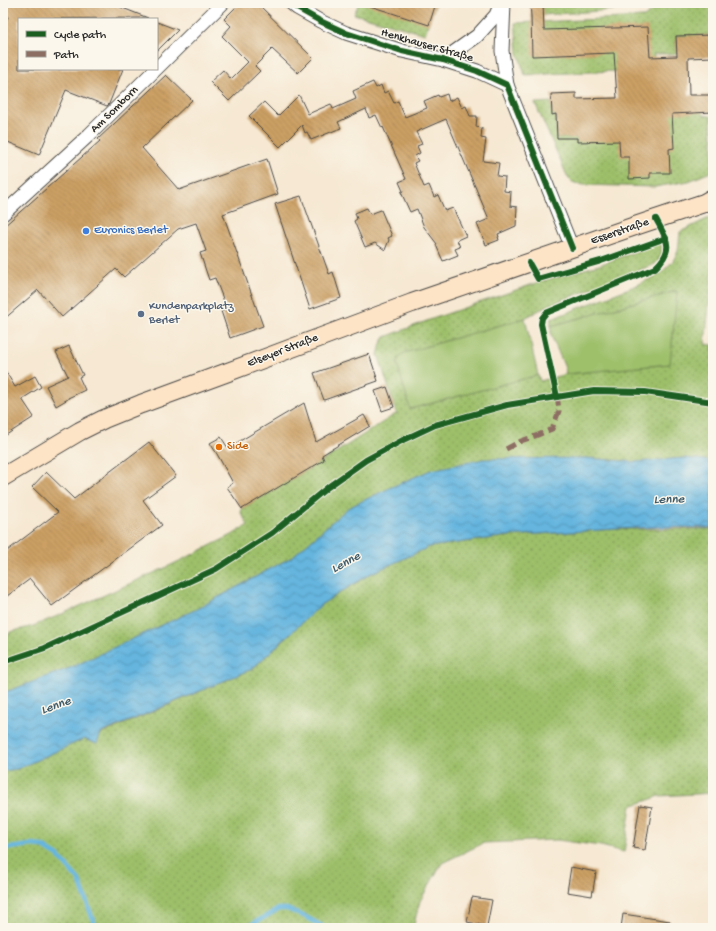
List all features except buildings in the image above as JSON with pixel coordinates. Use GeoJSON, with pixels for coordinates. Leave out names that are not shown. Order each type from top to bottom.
{"type":"FeatureCollection","features":[{"type":"Feature","properties":{"kind":"main road","name":"Esserstraße"},"geometry":{"type":"LineString","coordinates":[[572,248],[704,204],[713,198]]}},
{"type":"Feature","properties":{"kind":"main road","name":"Elseyer Straße"},"geometry":{"type":"LineString","coordinates":[[3,477],[80,431],[140,404],[412,303],[572,248]]}},
{"type":"Feature","properties":{"kind":"street","name":"Am Somborn"},"geometry":{"type":"LineString","coordinates":[[158,68],[223,3]]}},
{"type":"Feature","properties":{"kind":"street","name":"Henkhauser Straße"},"geometry":{"type":"LineString","coordinates":[[291,3],[320,21],[346,33],[402,51],[443,60],[477,71],[507,85]]}},
{"type":"Feature","properties":{"kind":"street"},"geometry":{"type":"LineString","coordinates":[[443,60],[477,36],[496,14],[503,3]]}},
{"type":"Feature","properties":{"kind":"street"},"geometry":{"type":"LineString","coordinates":[[503,3],[502,51],[507,85],[572,248]]}},
{"type":"Feature","properties":{"kind":"street","name":"Am Somborn"},"geometry":{"type":"LineString","coordinates":[[3,214],[90,135],[155,70]]}},
{"type":"Feature","properties":{"kind":"green space"},"geometry":{"type":"Polygon","coordinates":[[[359,3],[436,3],[425,34],[354,14],[359,3]]]}},
{"type":"Feature","properties":{"kind":"green space"},"geometry":{"type":"Polygon","coordinates":[[[543,3],[649,3],[642,8],[543,15],[543,3]]]}},
{"type":"Feature","properties":{"kind":"green space"},"geometry":{"type":"Polygon","coordinates":[[[664,3],[713,3],[713,35],[676,36],[676,54],[654,54],[654,73],[616,74],[615,71],[525,75],[518,53],[515,23],[644,17],[664,3]]]}},
{"type":"Feature","properties":{"kind":"green space"},"geometry":{"type":"Polygon","coordinates":[[[702,99],[703,115],[711,116],[713,171],[689,181],[655,187],[584,185],[571,181],[568,178],[535,103],[551,102],[552,114],[555,114],[557,138],[577,138],[577,142],[702,99]]]}},
{"type":"Feature","properties":{"kind":"green space"},"geometry":{"type":"Polygon","coordinates":[[[713,216],[713,272],[705,344],[713,345],[713,461],[684,458],[636,462],[586,458],[431,470],[348,508],[292,557],[197,609],[70,668],[3,693],[3,641],[5,641],[10,632],[33,626],[62,614],[167,567],[232,535],[248,525],[241,513],[242,509],[324,460],[397,413],[378,355],[381,343],[385,337],[542,281],[599,265],[661,242],[661,254],[655,264],[547,306],[525,318],[404,353],[410,409],[538,375],[540,381],[566,374],[669,364],[676,291],[551,326],[551,319],[637,285],[660,274],[673,261],[678,251],[680,232],[713,216]]]}},
{"type":"Feature","properties":{"kind":"green space"},"geometry":{"type":"Polygon","coordinates":[[[677,291],[670,364],[566,374],[565,368],[551,335],[551,326],[677,291]]]}},
{"type":"Feature","properties":{"kind":"green space"},"geometry":{"type":"Polygon","coordinates":[[[525,318],[538,375],[410,409],[397,363],[399,358],[404,353],[525,318]]]}},
{"type":"Feature","properties":{"kind":"green space"},"geometry":{"type":"Polygon","coordinates":[[[616,529],[713,529],[713,793],[660,796],[631,806],[624,852],[601,846],[557,840],[484,843],[442,863],[420,901],[413,928],[3,928],[3,771],[17,769],[84,739],[96,744],[101,734],[252,669],[322,604],[370,574],[429,547],[508,536],[616,529]]]}},
{"type":"Feature","properties":{"kind":"water","name":"Lenne"},"geometry":{"type":"Polygon","coordinates":[[[586,458],[636,462],[684,458],[713,461],[713,528],[659,527],[508,536],[429,547],[370,574],[322,604],[252,669],[101,733],[97,744],[84,739],[17,769],[3,771],[3,693],[70,668],[197,609],[292,557],[348,508],[431,470],[484,459],[586,458]]]}},
{"type":"Feature","properties":{"kind":"waterway"},"geometry":{"type":"LineString","coordinates":[[3,849],[31,845],[42,846],[58,856],[79,880],[96,928]]}},
{"type":"Feature","properties":{"kind":"waterway"},"geometry":{"type":"LineString","coordinates":[[245,928],[279,909],[287,909],[306,917],[324,928]]}},
{"type":"Feature","properties":{"kind":"marked path"},"geometry":{"type":"LineString","coordinates":[[506,449],[521,441],[552,429],[559,411],[557,394]]}},
{"type":"Feature","properties":{"kind":"cycle path"},"geometry":{"type":"LineString","coordinates":[[291,3],[320,21],[346,33],[402,51],[443,60],[477,71],[507,85],[572,248]]}},
{"type":"Feature","properties":{"kind":"cycle path"},"geometry":{"type":"LineString","coordinates":[[557,397],[541,324],[542,318],[546,313],[655,268],[667,250],[666,239],[656,219]]}},
{"type":"Feature","properties":{"kind":"cycle path"},"geometry":{"type":"LineString","coordinates":[[529,263],[538,279],[601,261],[666,238]]}},
{"type":"Feature","properties":{"kind":"cycle path"},"geometry":{"type":"LineString","coordinates":[[3,662],[45,648],[216,569],[272,533],[328,487],[366,460],[435,425],[507,405],[594,391],[645,392],[713,402]]}},
{"type":"Feature","properties":{"kind":"place","name":"Euronics Berlet"},"geometry":{"type":"Point","coordinates":[86,231]}},
{"type":"Feature","properties":{"kind":"place","name":"Kundenparkplatz Berlet"},"geometry":{"type":"Point","coordinates":[141,314]}},
{"type":"Feature","properties":{"kind":"place","name":"Side"},"geometry":{"type":"Point","coordinates":[219,447]}}]}
